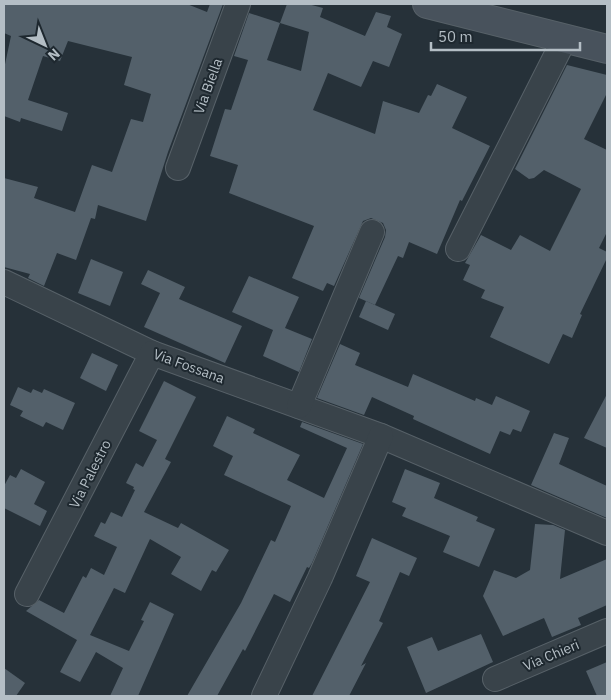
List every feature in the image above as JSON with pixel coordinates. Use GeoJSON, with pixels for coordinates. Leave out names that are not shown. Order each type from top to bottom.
{"type":"FeatureCollection","features":[{"type":"Feature","properties":{"kind":"main road"},"geometry":{"type":"LineString","coordinates":[[427,4],[564,40],[607,49]]}},
{"type":"Feature","properties":{"kind":"street","name":"Via Biella"},"geometry":{"type":"LineString","coordinates":[[178,168],[238,4]]}},
{"type":"Feature","properties":{"kind":"street"},"geometry":{"type":"LineString","coordinates":[[458,249],[564,40]]}},
{"type":"Feature","properties":{"kind":"street"},"geometry":{"type":"LineString","coordinates":[[300,406],[372,232]]}},
{"type":"Feature","properties":{"kind":"street","name":"Via Fossana"},"geometry":{"type":"LineString","coordinates":[[4,282],[152,353],[381,436],[607,533]]}},
{"type":"Feature","properties":{"kind":"street","name":"Via Palestro"},"geometry":{"type":"LineString","coordinates":[[28,594],[152,353]]}},
{"type":"Feature","properties":{"kind":"street"},"geometry":{"type":"LineString","coordinates":[[264,696],[320,578],[381,436]]}},
{"type":"Feature","properties":{"kind":"street","name":"Via Chieri"},"geometry":{"type":"LineString","coordinates":[[495,679],[607,631]]}},
{"type":"Feature","properties":{"kind":"building"},"geometry":{"type":"Polygon","coordinates":[[[4,4],[187,4],[207,12],[210,4],[223,4],[168,152],[146,221],[98,205],[95,219],[91,218],[76,260],[57,253],[44,286],[28,278],[30,274],[4,267],[4,178],[38,187],[34,198],[75,212],[92,165],[112,172],[131,119],[143,122],[151,94],[124,85],[132,57],[68,41],[60,61],[43,56],[28,100],[68,113],[62,131],[21,118],[20,122],[4,116],[4,69],[11,36],[4,33],[4,4]]]}},
{"type":"Feature","properties":{"kind":"building"},"geometry":{"type":"Polygon","coordinates":[[[287,4],[308,4],[323,8],[320,17],[365,36],[376,12],[391,16],[387,27],[402,34],[389,67],[373,61],[361,87],[328,73],[313,110],[375,134],[383,101],[419,113],[428,95],[431,96],[437,84],[467,97],[452,128],[490,146],[462,201],[460,200],[437,254],[409,242],[403,258],[398,256],[375,305],[359,298],[385,237],[386,230],[383,223],[371,218],[363,221],[334,286],[327,283],[323,291],[292,278],[314,226],[229,193],[238,165],[210,156],[225,109],[231,110],[248,60],[234,56],[249,13],[280,23],[287,4]],[[280,23],[267,60],[301,71],[309,32],[280,23]]]}},
{"type":"Feature","properties":{"kind":"building"},"geometry":{"type":"Polygon","coordinates":[[[567,65],[607,75],[607,93],[584,139],[607,150],[607,232],[599,248],[607,252],[607,258],[580,314],[582,315],[572,338],[563,334],[549,364],[490,337],[504,307],[481,298],[485,290],[463,280],[470,265],[465,263],[481,235],[511,250],[520,235],[550,251],[581,189],[544,170],[534,178],[529,179],[515,169],[567,65]]]}},
{"type":"Feature","properties":{"kind":"building"},"geometry":{"type":"Polygon","coordinates":[[[91,259],[123,272],[110,306],[78,293],[91,259]]]}},
{"type":"Feature","properties":{"kind":"building"},"geometry":{"type":"Polygon","coordinates":[[[148,270],[185,287],[179,299],[242,326],[225,363],[144,327],[160,293],[141,284],[148,270]]]}},
{"type":"Feature","properties":{"kind":"building"},"geometry":{"type":"Polygon","coordinates":[[[249,276],[299,297],[285,328],[312,339],[299,372],[263,356],[273,330],[232,312],[249,276]]]}},
{"type":"Feature","properties":{"kind":"building"},"geometry":{"type":"Polygon","coordinates":[[[366,301],[395,314],[388,330],[359,317],[366,301]]]}},
{"type":"Feature","properties":{"kind":"building"},"geometry":{"type":"Polygon","coordinates":[[[340,344],[360,353],[355,365],[408,387],[413,374],[475,401],[476,398],[492,405],[496,396],[530,411],[521,432],[513,429],[510,435],[500,431],[490,454],[413,419],[414,416],[372,397],[364,415],[317,398],[340,344]]]}},
{"type":"Feature","properties":{"kind":"building"},"geometry":{"type":"Polygon","coordinates":[[[92,353],[118,365],[106,391],[80,378],[92,353]]]}},
{"type":"Feature","properties":{"kind":"building"},"geometry":{"type":"Polygon","coordinates":[[[164,381],[196,397],[165,459],[171,462],[144,512],[178,528],[181,523],[229,550],[216,572],[212,570],[201,591],[171,574],[181,557],[150,539],[125,593],[114,588],[90,635],[129,651],[144,621],[141,620],[150,602],[174,614],[138,696],[110,696],[123,668],[96,652],[80,682],[60,672],[77,640],[26,611],[39,600],[64,613],[83,576],[86,578],[91,568],[104,575],[117,547],[94,536],[101,522],[105,524],[111,512],[122,517],[135,490],[133,489],[134,487],[126,483],[136,463],[143,467],[157,440],[139,431],[164,381]]]}},
{"type":"Feature","properties":{"kind":"building"},"geometry":{"type":"Polygon","coordinates":[[[18,387],[31,393],[33,389],[42,393],[44,389],[75,403],[63,430],[46,422],[43,427],[20,416],[23,411],[10,405],[18,387]]]}},
{"type":"Feature","properties":{"kind":"building"},"geometry":{"type":"Polygon","coordinates":[[[607,394],[607,448],[584,438],[607,394]]]}},
{"type":"Feature","properties":{"kind":"building"},"geometry":{"type":"Polygon","coordinates":[[[227,416],[255,429],[253,433],[300,455],[287,480],[324,498],[347,448],[300,427],[302,422],[363,444],[312,563],[309,568],[307,567],[290,602],[274,594],[245,651],[243,649],[217,696],[187,696],[241,603],[271,540],[275,542],[291,506],[224,475],[233,456],[213,446],[227,416]]]}},
{"type":"Feature","properties":{"kind":"building"},"geometry":{"type":"Polygon","coordinates":[[[554,433],[569,438],[559,464],[607,486],[607,518],[531,485],[554,433]]]}},
{"type":"Feature","properties":{"kind":"building"},"geometry":{"type":"Polygon","coordinates":[[[21,469],[45,482],[34,504],[47,511],[40,526],[4,508],[4,486],[10,475],[16,478],[21,469]]]}},
{"type":"Feature","properties":{"kind":"building"},"geometry":{"type":"Polygon","coordinates":[[[405,469],[440,483],[434,498],[478,517],[476,521],[495,529],[479,567],[443,552],[450,536],[402,516],[406,508],[392,502],[405,469]]]}},
{"type":"Feature","properties":{"kind":"building"},"geometry":{"type":"Polygon","coordinates":[[[535,524],[553,525],[565,530],[560,579],[607,559],[607,605],[578,618],[581,625],[552,637],[544,618],[503,636],[483,596],[494,570],[516,578],[530,570],[535,524]]]}},
{"type":"Feature","properties":{"kind":"building"},"geometry":{"type":"Polygon","coordinates":[[[372,538],[417,558],[409,576],[400,572],[379,621],[383,623],[361,666],[366,663],[349,696],[312,696],[370,582],[356,576],[372,538]]]}},
{"type":"Feature","properties":{"kind":"building"},"geometry":{"type":"Polygon","coordinates":[[[481,634],[493,662],[426,693],[407,647],[432,637],[438,651],[481,634]]]}},
{"type":"Feature","properties":{"kind":"building"},"geometry":{"type":"Polygon","coordinates":[[[607,662],[607,696],[597,696],[586,671],[607,662]]]}},
{"type":"Feature","properties":{"kind":"building"},"geometry":{"type":"Polygon","coordinates":[[[4,668],[25,683],[16,696],[4,696],[4,668]]]}}]}
